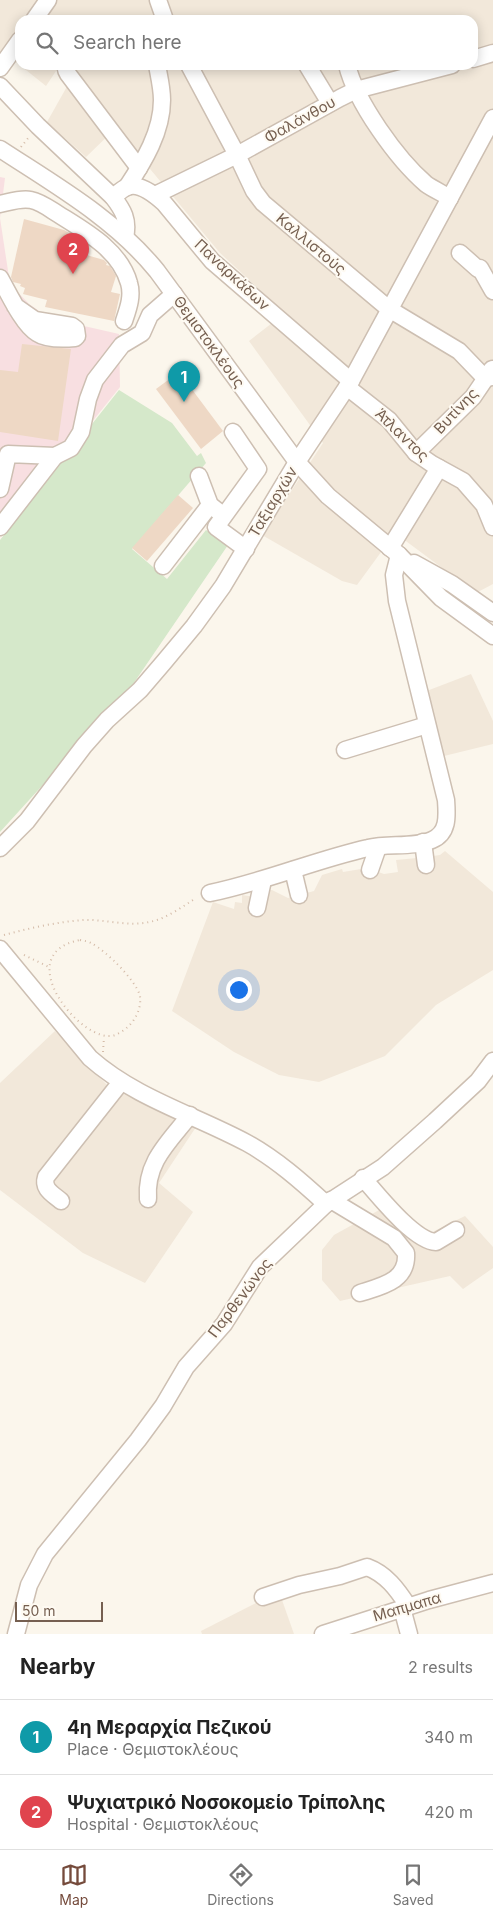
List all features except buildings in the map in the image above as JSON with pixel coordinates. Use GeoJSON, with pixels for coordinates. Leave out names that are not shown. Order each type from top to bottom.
{"type":"FeatureCollection","features":[{"type":"Feature","properties":{"kind":"street"},"geometry":{"type":"LineString","coordinates":[[38,15],[48,0]]}},
{"type":"Feature","properties":{"kind":"street"},"geometry":{"type":"LineString","coordinates":[[158,0],[163,15]]}},
{"type":"Feature","properties":{"kind":"street"},"geometry":{"type":"LineString","coordinates":[[0,68],[15,47]]}},
{"type":"Feature","properties":{"kind":"street"},"geometry":{"type":"LineString","coordinates":[[478,58],[493,53]]}},
{"type":"Feature","properties":{"kind":"street"},"geometry":{"type":"LineString","coordinates":[[66,70],[139,168]]}},
{"type":"Feature","properties":{"kind":"street"},"geometry":{"type":"LineString","coordinates":[[113,197],[127,186],[152,143],[162,103],[158,70]]}},
{"type":"Feature","properties":{"kind":"street","name":"Καλλιστούς"},"geometry":{"type":"LineString","coordinates":[[192,70],[254,191],[263,203],[390,309],[459,351],[490,374]]}},
{"type":"Feature","properties":{"kind":"street"},"geometry":{"type":"LineString","coordinates":[[310,70],[330,103]]}},
{"type":"Feature","properties":{"kind":"street"},"geometry":{"type":"LineString","coordinates":[[349,70],[356,90],[374,121],[411,168],[427,184],[450,198]]}},
{"type":"Feature","properties":{"kind":"street","name":"Φαλάνθου"},"geometry":{"type":"LineString","coordinates":[[155,195],[237,155],[356,90],[433,70]]}},
{"type":"Feature","properties":{"kind":"street"},"geometry":{"type":"LineString","coordinates":[[0,86],[38,126],[113,197],[126,219],[125,237]]}},
{"type":"Feature","properties":{"kind":"street","name":"Ταξιαρχών"},"geometry":{"type":"LineString","coordinates":[[0,848],[27,821],[84,746],[107,720],[140,690],[187,635],[218,594],[297,462],[349,384],[493,118]]}},
{"type":"Feature","properties":{"kind":"street","name":"Θεμιστοκλέους"},"geometry":{"type":"LineString","coordinates":[[5,157],[90,209],[125,237],[146,257],[297,462],[328,496],[395,551],[441,598],[493,636]]}},
{"type":"Feature","properties":{"kind":"street","name":"Παναρκάδων"},"geometry":{"type":"LineString","coordinates":[[127,186],[136,186],[155,195],[164,203],[212,260],[349,384]]}},
{"type":"Feature","properties":{"kind":"street"},"geometry":{"type":"LineString","coordinates":[[0,204],[22,200],[36,202],[78,226],[101,243],[120,265],[130,284],[131,295],[124,321]]}},
{"type":"Feature","properties":{"kind":"street"},"geometry":{"type":"LineString","coordinates":[[460,253],[478,268],[487,265],[493,291]]}},
{"type":"Feature","properties":{"kind":"street"},"geometry":{"type":"LineString","coordinates":[[0,489],[8,454],[55,456],[66,452],[75,444],[93,387],[105,366],[122,345],[142,333],[150,315],[174,294]]}},
{"type":"Feature","properties":{"kind":"street","name":"Βυτίνης"},"geometry":{"type":"LineString","coordinates":[[416,453],[474,397],[490,374]]}},
{"type":"Feature","properties":{"kind":"street","name":"Άτλαντος"},"geometry":{"type":"LineString","coordinates":[[349,384],[389,420],[416,453],[464,481],[484,505],[493,527]]}},
{"type":"Feature","properties":{"kind":"street"},"geometry":{"type":"LineString","coordinates":[[233,432],[258,469],[216,527],[246,549]]}},
{"type":"Feature","properties":{"kind":"street"},"geometry":{"type":"LineString","coordinates":[[0,527],[55,456]]}},
{"type":"Feature","properties":{"kind":"street"},"geometry":{"type":"LineString","coordinates":[[210,892],[244,886],[313,863],[378,847],[433,840],[442,833],[448,815],[446,800],[397,601],[394,575],[395,551],[439,468]]}},
{"type":"Feature","properties":{"kind":"street"},"geometry":{"type":"LineString","coordinates":[[199,476],[210,505],[224,516]]}},
{"type":"Feature","properties":{"kind":"street"},"geometry":{"type":"LineString","coordinates":[[163,566],[210,505]]}},
{"type":"Feature","properties":{"kind":"street","name":"Θεμιστοκλέους"},"geometry":{"type":"LineString","coordinates":[[395,551],[452,584],[493,612]]}},
{"type":"Feature","properties":{"kind":"street"},"geometry":{"type":"LineString","coordinates":[[345,750],[427,725]]}},
{"type":"Feature","properties":{"kind":"street"},"geometry":{"type":"LineString","coordinates":[[423,842],[426,865]]}},
{"type":"Feature","properties":{"kind":"street"},"geometry":{"type":"LineString","coordinates":[[370,870],[378,847]]}},
{"type":"Feature","properties":{"kind":"street"},"geometry":{"type":"LineString","coordinates":[[293,870],[299,895]]}},
{"type":"Feature","properties":{"kind":"street"},"geometry":{"type":"LineString","coordinates":[[258,908],[263,880]]}},
{"type":"Feature","properties":{"kind":"street"},"geometry":{"type":"LineString","coordinates":[[0,949],[90,1058],[120,1082],[250,1144],[328,1202],[394,1238],[406,1252],[404,1269],[394,1280],[360,1293]]}},
{"type":"Feature","properties":{"kind":"street","name":"Παρθενώνος"},"geometry":{"type":"LineString","coordinates":[[16,1634],[32,1577],[51,1546],[138,1440],[163,1406],[186,1367],[224,1324],[260,1267],[328,1202],[383,1167],[471,1089],[493,1062]]}},
{"type":"Feature","properties":{"kind":"street"},"geometry":{"type":"LineString","coordinates":[[62,1201],[46,1187],[46,1177],[120,1082]]}},
{"type":"Feature","properties":{"kind":"street"},"geometry":{"type":"LineString","coordinates":[[148,1199],[148,1181],[153,1163],[190,1115]]}},
{"type":"Feature","properties":{"kind":"street"},"geometry":{"type":"LineString","coordinates":[[363,1178],[396,1214],[426,1240],[436,1242],[456,1230]]}},
{"type":"Feature","properties":{"kind":"street"},"geometry":{"type":"LineString","coordinates":[[263,1598],[299,1585],[340,1576],[367,1567],[385,1577],[397,1589],[405,1607],[409,1634]]}},
{"type":"Feature","properties":{"kind":"street","name":"Μαπμαπα"},"geometry":{"type":"LineString","coordinates":[[323,1634],[405,1607],[493,1583]]}},
{"type":"Feature","properties":{"kind":"path"},"geometry":{"type":"LineString","coordinates":[[5,157],[38,126]]}},
{"type":"Feature","properties":{"kind":"path"},"geometry":{"type":"LineString","coordinates":[[0,936],[33,928],[84,920],[149,922],[168,915],[210,892]]}},
{"type":"Feature","properties":{"kind":"path"},"geometry":{"type":"LineString","coordinates":[[80,940],[91,943],[118,964],[135,984],[140,995],[140,1005],[132,1022],[114,1036],[104,1037],[98,1035],[80,1023],[55,993],[51,982],[49,967],[56,952],[71,942],[80,940]]}},
{"type":"Feature","properties":{"kind":"shaded area"},"geometry":{"type":"Polygon","coordinates":[[[0,0],[493,0],[493,584],[476,593],[395,533],[357,585],[342,581],[262,535],[323,443],[249,341],[285,313],[220,253],[116,128],[86,157],[47,122],[74,74],[70,70],[478,70],[478,15],[15,15],[15,61],[2,51],[0,53],[0,0]]]}},
{"type":"Feature","properties":{"kind":"shaded area"},"geometry":{"type":"Polygon","coordinates":[[[26,70],[57,70],[46,86],[26,70]]]}},
{"type":"Feature","properties":{"kind":"shaded area"},"geometry":{"type":"Polygon","coordinates":[[[0,177],[5,178],[0,218],[0,177]]]}},
{"type":"Feature","properties":{"kind":"shaded area"},"geometry":{"type":"Polygon","coordinates":[[[0,218],[10,284],[29,304],[49,318],[119,334],[120,387],[0,536],[0,218]]]}},
{"type":"Feature","properties":{"kind":"shaded area"},"geometry":{"type":"Polygon","coordinates":[[[471,674],[493,721],[493,744],[444,756],[424,692],[471,674]]]}},
{"type":"Feature","properties":{"kind":"shaded area"},"geometry":{"type":"Polygon","coordinates":[[[445,851],[493,892],[493,970],[436,1005],[385,1056],[319,1082],[279,1075],[234,1052],[172,1011],[213,902],[234,909],[235,902],[242,903],[242,895],[255,897],[265,891],[272,890],[288,898],[314,891],[322,875],[342,869],[343,872],[367,868],[384,874],[398,872],[396,860],[417,858],[429,864],[433,856],[440,855],[445,851]]]}},
{"type":"Feature","properties":{"kind":"shaded area"},"geometry":{"type":"Polygon","coordinates":[[[55,1031],[107,1085],[196,1127],[159,1183],[193,1212],[145,1283],[83,1253],[0,1190],[0,1083],[55,1031]]]}},
{"type":"Feature","properties":{"kind":"shaded area"},"geometry":{"type":"Polygon","coordinates":[[[390,1204],[418,1239],[465,1216],[493,1247],[493,1268],[463,1289],[450,1276],[340,1301],[322,1280],[322,1250],[334,1235],[390,1204]]]}},
{"type":"Feature","properties":{"kind":"shaded area"},"geometry":{"type":"Polygon","coordinates":[[[282,1600],[294,1634],[202,1634],[201,1631],[256,1603],[282,1600]]]}},
{"type":"Feature","properties":{"kind":"green space"},"geometry":{"type":"Polygon","coordinates":[[[119,390],[172,423],[197,456],[201,453],[206,463],[132,549],[167,579],[206,530],[228,545],[129,690],[0,832],[0,540],[119,390]]]}},
{"type":"Feature","properties":{"kind":"place","name":"Ψυχιατρικό Νοσοκομείο Τρίπολης"},"geometry":{"type":"Point","coordinates":[73,274]}},
{"type":"Feature","properties":{"kind":"place","name":"4η Μεραρχία Πεζικού"},"geometry":{"type":"Point","coordinates":[184,402]}}]}
